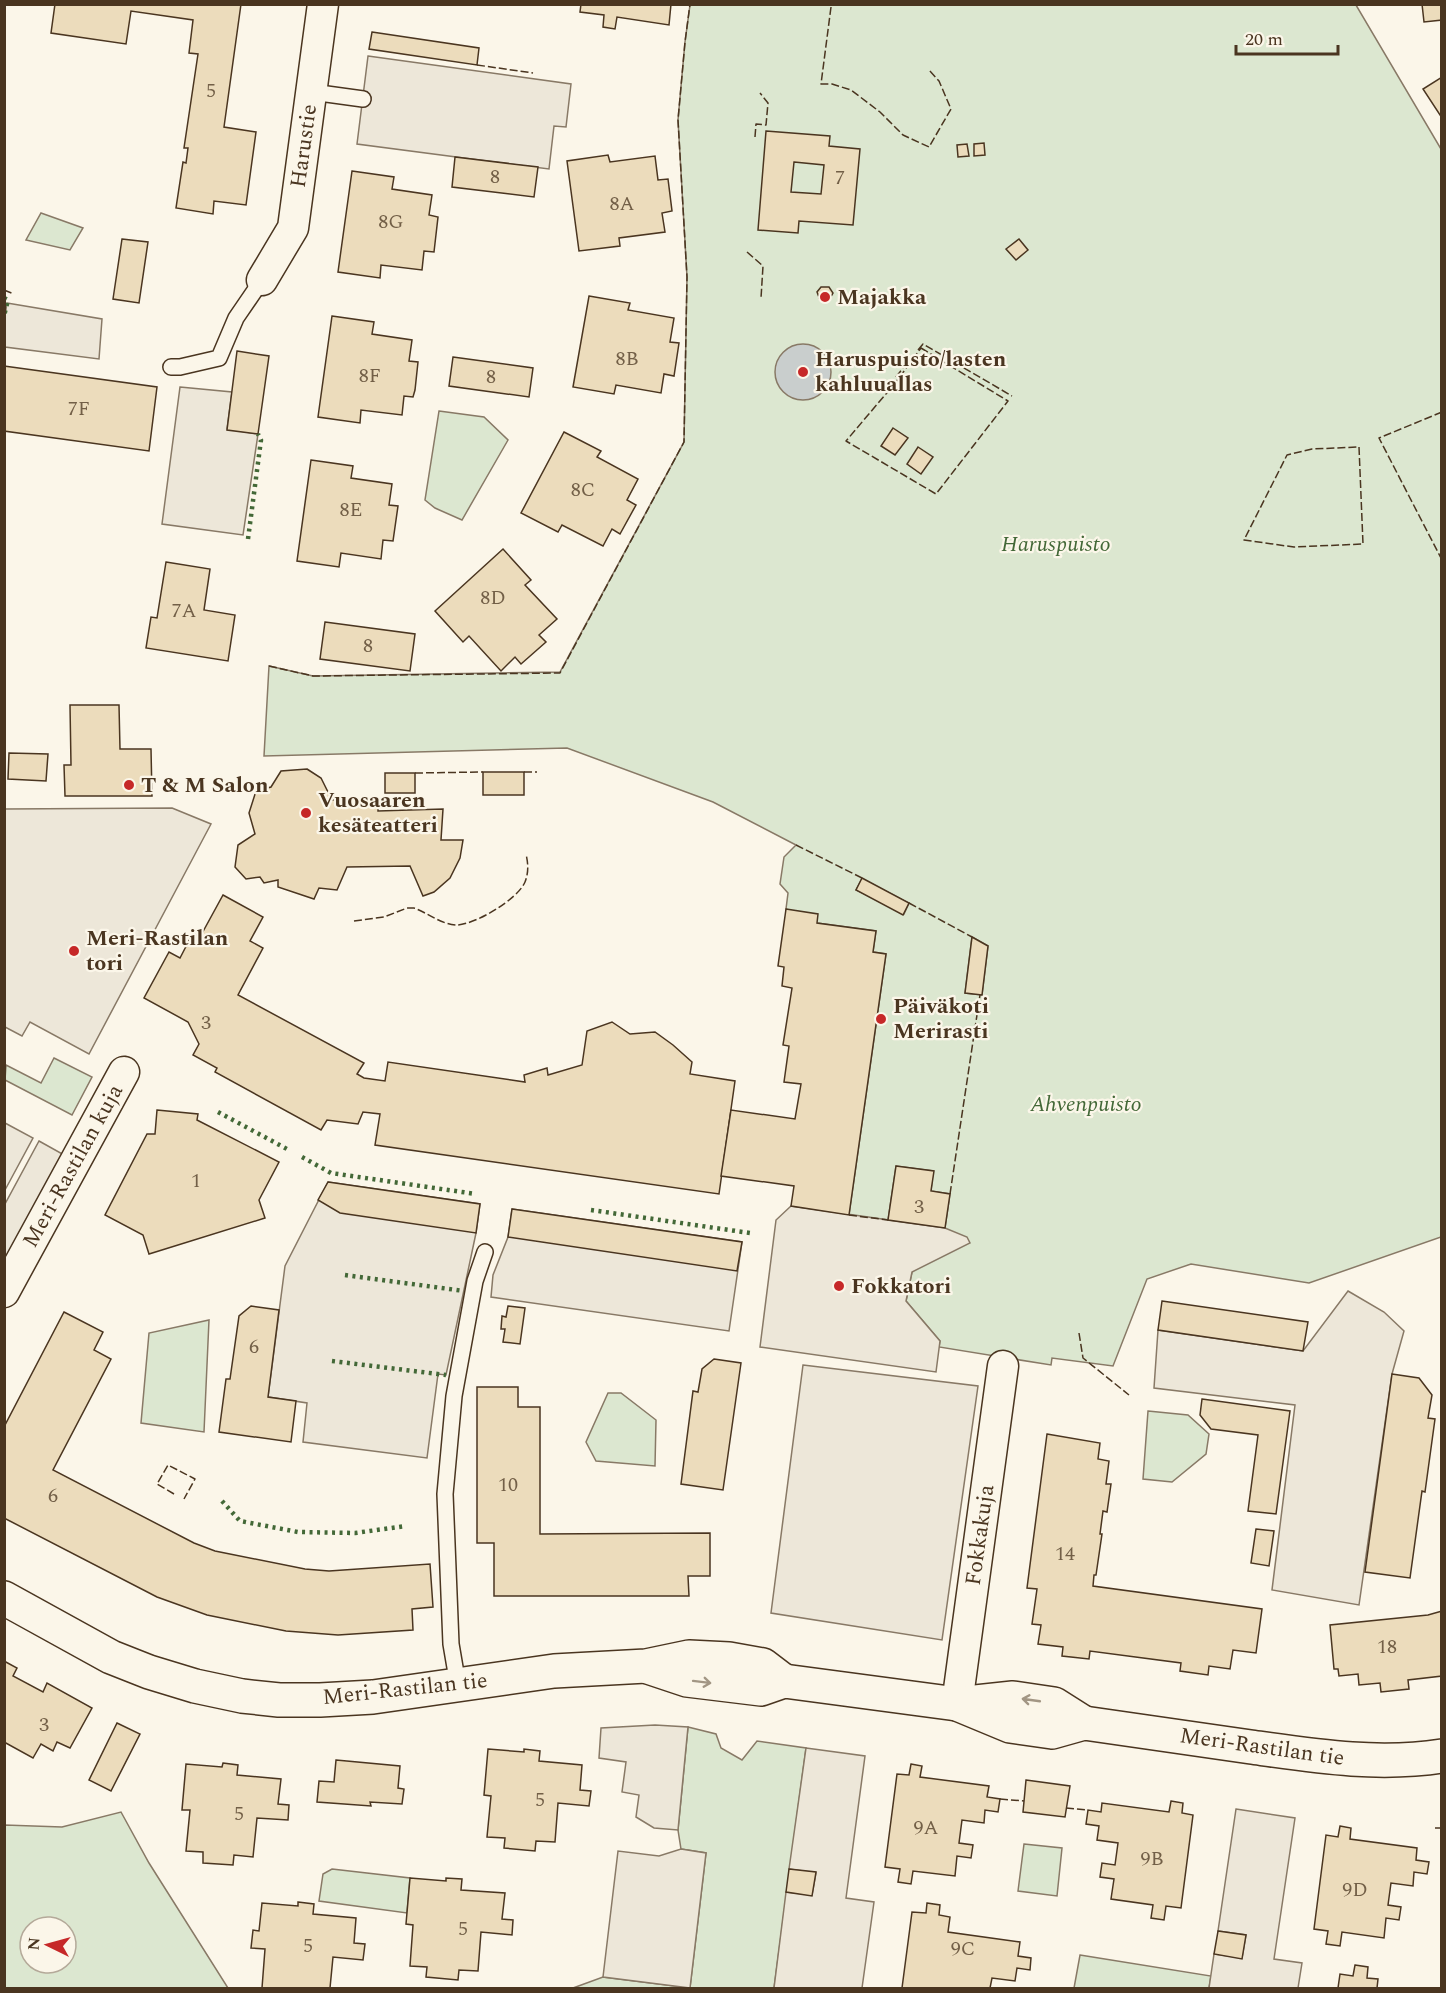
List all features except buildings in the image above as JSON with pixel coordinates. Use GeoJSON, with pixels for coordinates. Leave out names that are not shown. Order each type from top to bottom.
{"type":"FeatureCollection","features":[{"type":"Feature","properties":{"kind":"street","name":"Harustie"},"geometry":{"type":"LineString","coordinates":[[262,280],[293,228],[323,4]]}},
{"type":"Feature","properties":{"kind":"street","name":"Meri-Rastilan kuja"},"geometry":{"type":"LineString","coordinates":[[4,1292],[124,1072]]}},
{"type":"Feature","properties":{"kind":"street","name":"Fokkakuja"},"geometry":{"type":"LineString","coordinates":[[957,1704],[1003,1366]]}},
{"type":"Feature","properties":{"kind":"street","name":"Meri-Rastilan tie"},"geometry":{"type":"LineString","coordinates":[[4,1598],[111,1657],[195,1686],[242,1696],[279,1700],[373,1697],[554,1671],[646,1666],[690,1657],[729,1659],[763,1665],[784,1681],[957,1704],[1013,1698],[1054,1704],[1084,1723],[1326,1758],[1377,1761],[1420,1760],[1442,1756]]}},
{"type":"Feature","properties":{"kind":"lane"},"geometry":{"type":"LineString","coordinates":[[312,92],[363,99]]}},
{"type":"Feature","properties":{"kind":"lane"},"geometry":{"type":"LineString","coordinates":[[171,367],[219,358],[236,318],[262,280]]}},
{"type":"Feature","properties":{"kind":"lane"},"geometry":{"type":"LineString","coordinates":[[458,1685],[451,1644],[445,1494],[454,1396],[476,1281],[485,1252]]}},
{"type":"Feature","properties":{"kind":"green space","name":"Haruspuisto"},"geometry":{"type":"Polygon","coordinates":[[[690,5],[1356,5],[1441,149],[1441,1237],[1309,1283],[1191,1264],[1147,1279],[1113,1366],[1052,1358],[1051,1365],[939,1347],[940,1341],[906,1301],[912,1272],[945,1228],[950,1194],[931,1191],[933,1171],[896,1166],[888,1220],[849,1215],[886,954],[873,952],[876,931],[817,923],[786,909],[788,893],[780,884],[784,857],[796,845],[713,802],[567,748],[264,756],[269,666],[313,676],[560,672],[684,442],[687,277],[678,120],[690,5]],[[862,879],[856,890],[904,914],[909,903],[862,879]],[[972,937],[965,993],[982,995],[988,946],[972,937]]]}},
{"type":"Feature","properties":{"kind":"green space"},"geometry":{"type":"Polygon","coordinates":[[[41,213],[83,228],[70,250],[26,240],[41,213]]]}},
{"type":"Feature","properties":{"kind":"green space"},"geometry":{"type":"Polygon","coordinates":[[[439,411],[484,417],[508,440],[462,520],[435,508],[425,500],[439,411]]]}},
{"type":"Feature","properties":{"kind":"green space"},"geometry":{"type":"Polygon","coordinates":[[[54,1058],[92,1077],[72,1115],[5,1080],[6,1065],[41,1083],[54,1058]]]}},
{"type":"Feature","properties":{"kind":"green space"},"geometry":{"type":"Polygon","coordinates":[[[209,1320],[204,1432],[141,1423],[149,1333],[209,1320]]]}},
{"type":"Feature","properties":{"kind":"green space"},"geometry":{"type":"Polygon","coordinates":[[[608,1393],[621,1393],[656,1420],[655,1466],[596,1461],[586,1442],[608,1393]]]}},
{"type":"Feature","properties":{"kind":"green space"},"geometry":{"type":"Polygon","coordinates":[[[1148,1411],[1188,1415],[1209,1434],[1206,1454],[1172,1482],[1143,1479],[1148,1411]]]}},
{"type":"Feature","properties":{"kind":"green space"},"geometry":{"type":"Polygon","coordinates":[[[688,1727],[716,1734],[721,1748],[742,1760],[757,1741],[806,1748],[774,1988],[690,1988],[706,1853],[681,1849],[678,1830],[688,1727]]]}},
{"type":"Feature","properties":{"kind":"green space"},"geometry":{"type":"Polygon","coordinates":[[[121,1812],[149,1863],[228,1988],[5,1988],[5,1825],[62,1827],[121,1812]]]}},
{"type":"Feature","properties":{"kind":"green space"},"geometry":{"type":"Polygon","coordinates":[[[1024,1844],[1062,1848],[1057,1896],[1018,1891],[1024,1844]]]}},
{"type":"Feature","properties":{"kind":"green space"},"geometry":{"type":"Polygon","coordinates":[[[332,1869],[410,1878],[407,1913],[319,1901],[323,1874],[332,1869]]]}},
{"type":"Feature","properties":{"kind":"green space"},"geometry":{"type":"Polygon","coordinates":[[[1080,1955],[1211,1976],[1209,1988],[1074,1988],[1080,1955]]]}},
{"type":"Feature","properties":{"kind":"green space"},"geometry":{"type":"Polygon","coordinates":[[[603,1977],[690,1988],[573,1988],[603,1977]]]}},
{"type":"Feature","properties":{"kind":"shaded area"},"geometry":{"type":"Polygon","coordinates":[[[368,56],[571,84],[566,127],[554,126],[549,169],[357,144],[368,56]]]}},
{"type":"Feature","properties":{"kind":"shaded area"},"geometry":{"type":"Polygon","coordinates":[[[7,303],[102,319],[99,359],[5,347],[7,303]]]}},
{"type":"Feature","properties":{"kind":"shaded area","name":"Haruspuisto/lasten kahluuallas"},"geometry":{"type":"Polygon","coordinates":[[[803,344],[814,346],[823,352],[829,361],[831,372],[829,383],[823,392],[814,398],[803,400],[792,398],[783,392],[777,383],[775,372],[777,361],[783,352],[792,346],[803,344]]]}},
{"type":"Feature","properties":{"kind":"shaded area"},"geometry":{"type":"Polygon","coordinates":[[[180,387],[232,392],[227,429],[258,434],[243,535],[162,524],[180,387]]]}},
{"type":"Feature","properties":{"kind":"shaded area","name":"Meri-Rastilan tori"},"geometry":{"type":"Polygon","coordinates":[[[172,808],[211,824],[89,1054],[30,1022],[22,1036],[5,1027],[5,809],[172,808]]]}},
{"type":"Feature","properties":{"kind":"shaded area"},"geometry":{"type":"Polygon","coordinates":[[[5,1123],[33,1138],[5,1190],[5,1123]]]}},
{"type":"Feature","properties":{"kind":"shaded area"},"geometry":{"type":"Polygon","coordinates":[[[39,1141],[75,1161],[5,1292],[5,1204],[39,1141]]]}},
{"type":"Feature","properties":{"kind":"shaded area"},"geometry":{"type":"Polygon","coordinates":[[[328,1182],[480,1204],[446,1375],[438,1374],[427,1458],[303,1442],[307,1403],[268,1397],[285,1266],[328,1182]]]}},
{"type":"Feature","properties":{"kind":"shaded area","name":"Fokkatori"},"geometry":{"type":"Polygon","coordinates":[[[791,1206],[945,1228],[967,1237],[970,1243],[912,1272],[906,1301],[940,1341],[936,1372],[760,1347],[776,1220],[791,1206]]]}},
{"type":"Feature","properties":{"kind":"shaded area"},"geometry":{"type":"Polygon","coordinates":[[[512,1209],[742,1242],[729,1331],[491,1297],[493,1275],[508,1237],[512,1209]]]}},
{"type":"Feature","properties":{"kind":"shaded area"},"geometry":{"type":"Polygon","coordinates":[[[1348,1291],[1384,1312],[1404,1331],[1392,1374],[1359,1605],[1272,1590],[1295,1405],[1154,1388],[1158,1330],[1303,1351],[1348,1291]]]}},
{"type":"Feature","properties":{"kind":"shaded area"},"geometry":{"type":"Polygon","coordinates":[[[803,1365],[978,1386],[942,1640],[771,1613],[803,1365]]]}},
{"type":"Feature","properties":{"kind":"shaded area"},"geometry":{"type":"Polygon","coordinates":[[[655,1725],[688,1727],[678,1830],[654,1828],[636,1817],[639,1795],[622,1792],[626,1762],[599,1758],[601,1728],[655,1725]]]}},
{"type":"Feature","properties":{"kind":"shaded area"},"geometry":{"type":"Polygon","coordinates":[[[806,1748],[865,1756],[846,1898],[874,1902],[862,1988],[774,1988],[786,1892],[812,1895],[816,1873],[789,1869],[806,1748]]]}},
{"type":"Feature","properties":{"kind":"shaded area"},"geometry":{"type":"Polygon","coordinates":[[[1236,1809],[1295,1818],[1274,1959],[1302,1963],[1298,1988],[1209,1988],[1214,1954],[1242,1958],[1246,1935],[1218,1931],[1236,1809]]]}},
{"type":"Feature","properties":{"kind":"shaded area"},"geometry":{"type":"Polygon","coordinates":[[[681,1849],[706,1853],[690,1988],[603,1977],[618,1851],[659,1856],[681,1849]]]}},
{"type":"Feature","properties":{"kind":"hedge"},"geometry":{"type":"LineString","coordinates":[[4,298],[8,300],[4,316]]}},
{"type":"Feature","properties":{"kind":"hedge"},"geometry":{"type":"LineString","coordinates":[[248,539],[261,440],[258,434]]}},
{"type":"Feature","properties":{"kind":"hedge"},"geometry":{"type":"LineString","coordinates":[[218,1112],[287,1149]]}},
{"type":"Feature","properties":{"kind":"hedge"},"geometry":{"type":"LineString","coordinates":[[302,1157],[331,1173],[476,1194]]}},
{"type":"Feature","properties":{"kind":"hedge"},"geometry":{"type":"LineString","coordinates":[[591,1210],[750,1233]]}},
{"type":"Feature","properties":{"kind":"hedge"},"geometry":{"type":"LineString","coordinates":[[345,1275],[464,1291]]}},
{"type":"Feature","properties":{"kind":"hedge"},"geometry":{"type":"LineString","coordinates":[[332,1361],[446,1375]]}},
{"type":"Feature","properties":{"kind":"hedge"},"geometry":{"type":"LineString","coordinates":[[222,1501],[240,1521],[298,1532],[355,1533],[406,1526]]}},
{"type":"Feature","properties":{"kind":"fence"},"geometry":{"type":"LineString","coordinates":[[269,666],[313,676],[560,673],[684,442],[687,277],[678,120],[690,4]]}},
{"type":"Feature","properties":{"kind":"fence"},"geometry":{"type":"LineString","coordinates":[[831,7],[821,84],[832,84],[851,90],[880,112],[903,135],[929,147],[951,109],[939,81],[929,70]]}},
{"type":"Feature","properties":{"kind":"fence"},"geometry":{"type":"LineString","coordinates":[[477,65],[533,73]]}},
{"type":"Feature","properties":{"kind":"fence"},"geometry":{"type":"LineString","coordinates":[[755,137],[756,124],[766,125],[768,103],[760,93]]}},
{"type":"Feature","properties":{"kind":"fence"},"geometry":{"type":"LineString","coordinates":[[747,252],[763,266],[761,298]]}},
{"type":"Feature","properties":{"kind":"fence"},"geometry":{"type":"LineString","coordinates":[[4,290],[14,294]]}},
{"type":"Feature","properties":{"kind":"fence"},"geometry":{"type":"LineString","coordinates":[[918,350],[923,344],[1012,396]]}},
{"type":"Feature","properties":{"kind":"fence"},"geometry":{"type":"LineString","coordinates":[[921,348],[1008,401],[936,494],[846,441],[896,382],[921,348]]}},
{"type":"Feature","properties":{"kind":"fence"},"geometry":{"type":"LineString","coordinates":[[896,377],[903,368]]}},
{"type":"Feature","properties":{"kind":"fence"},"geometry":{"type":"LineString","coordinates":[[1442,412],[1379,438],[1442,560]]}},
{"type":"Feature","properties":{"kind":"fence"},"geometry":{"type":"LineString","coordinates":[[1359,447],[1363,544],[1294,547],[1244,540],[1287,455],[1312,449],[1359,447]]}},
{"type":"Feature","properties":{"kind":"fence"},"geometry":{"type":"LineString","coordinates":[[415,773],[483,772]]}},
{"type":"Feature","properties":{"kind":"fence"},"geometry":{"type":"LineString","coordinates":[[524,772],[537,772]]}},
{"type":"Feature","properties":{"kind":"fence"},"geometry":{"type":"LineString","coordinates":[[796,845],[862,878]]}},
{"type":"Feature","properties":{"kind":"fence"},"geometry":{"type":"LineString","coordinates":[[354,921],[384,917],[407,908],[414,908],[450,924],[474,921],[495,910],[521,889],[527,875],[526,854]]}},
{"type":"Feature","properties":{"kind":"fence"},"geometry":{"type":"LineString","coordinates":[[909,903],[972,937]]}},
{"type":"Feature","properties":{"kind":"fence"},"geometry":{"type":"LineString","coordinates":[[950,1194],[980,995]]}},
{"type":"Feature","properties":{"kind":"fence"},"geometry":{"type":"LineString","coordinates":[[849,1215],[888,1220]]}},
{"type":"Feature","properties":{"kind":"fence"},"geometry":{"type":"LineString","coordinates":[[1079,1333],[1083,1358],[1129,1395]]}},
{"type":"Feature","properties":{"kind":"fence"},"geometry":{"type":"LineString","coordinates":[[174,1494],[157,1484],[168,1465],[195,1479],[184,1499]]}},
{"type":"Feature","properties":{"kind":"fence"},"geometry":{"type":"LineString","coordinates":[[1000,1799],[1024,1801]]}},
{"type":"Feature","properties":{"kind":"fence"},"geometry":{"type":"LineString","coordinates":[[1066,1808],[1088,1810]]}},
{"type":"Feature","properties":{"kind":"fence"},"geometry":{"type":"LineString","coordinates":[[1435,1828],[1442,1828]]}},
{"type":"Feature","properties":{"kind":"place","name":"Majakka"},"geometry":{"type":"Point","coordinates":[825,297]}},
{"type":"Feature","properties":{"kind":"place","name":"Haruspuisto/lasten kahluuallas"},"geometry":{"type":"Point","coordinates":[803,372]}},
{"type":"Feature","properties":{"kind":"place","name":"T & M Salon"},"geometry":{"type":"Point","coordinates":[129,785]}},
{"type":"Feature","properties":{"kind":"place","name":"Vuosaaren kesäteatteri"},"geometry":{"type":"Point","coordinates":[306,813]}},
{"type":"Feature","properties":{"kind":"place","name":"Meri-Rastilan tori"},"geometry":{"type":"Point","coordinates":[74,951]}},
{"type":"Feature","properties":{"kind":"place","name":"Päiväkoti Merirasti"},"geometry":{"type":"Point","coordinates":[881,1019]}},
{"type":"Feature","properties":{"kind":"place","name":"Fokkatori"},"geometry":{"type":"Point","coordinates":[839,1286]}},
{"type":"Feature","properties":{"kind":"park label","name":"Ahvenpuisto"},"geometry":{"type":"Point","coordinates":[1086,1104]}}]}
